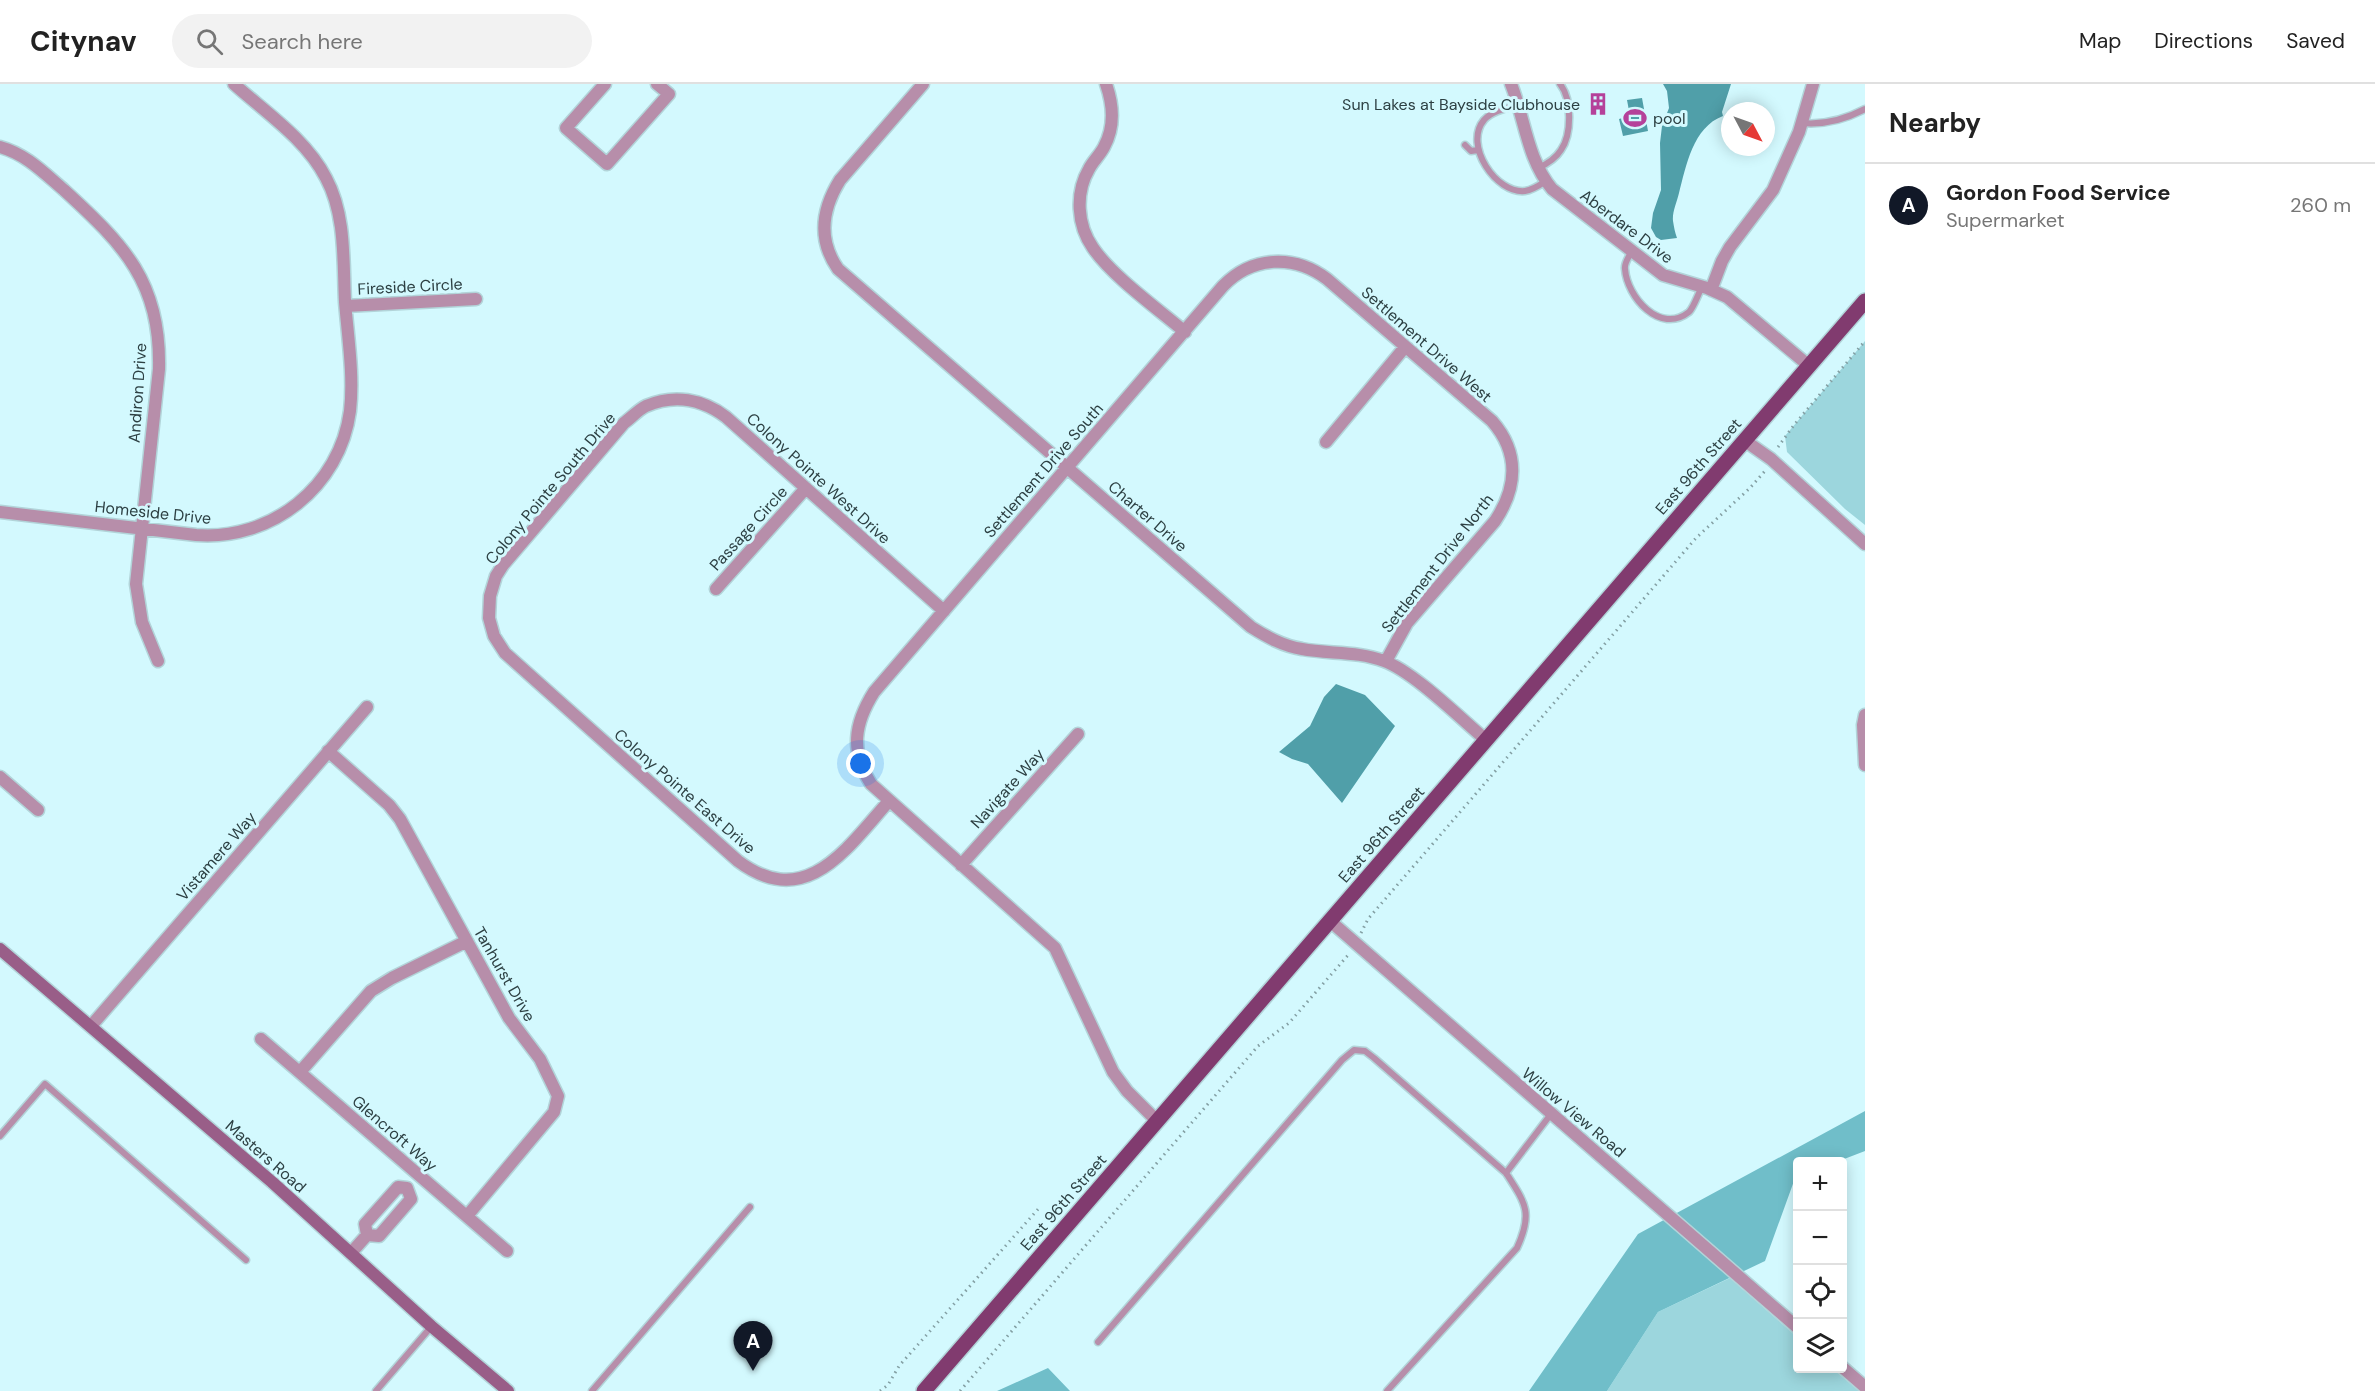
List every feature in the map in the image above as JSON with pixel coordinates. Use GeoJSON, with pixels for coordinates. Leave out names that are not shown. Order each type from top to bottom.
{"type":"FeatureCollection","features":[{"type":"Feature","properties":{"kind":"main road","name":"East 96th Street"},"geometry":{"type":"LineString","coordinates":[[924,1391],[1865,301]]}},
{"type":"Feature","properties":{"kind":"street","name":"Homeside Drive"},"geometry":{"type":"LineString","coordinates":[[0,512],[211,536],[247,531],[286,513],[309,494],[335,460],[350,411],[351,390],[340,220],[335,199],[326,178],[306,149],[234,84]]}},
{"type":"Feature","properties":{"kind":"street"},"geometry":{"type":"LineString","coordinates":[[606,84],[566,128],[607,164],[669,94],[657,84]]}},
{"type":"Feature","properties":{"kind":"street","name":"Charter Drive"},"geometry":{"type":"LineString","coordinates":[[923,84],[840,180],[831,196],[824,225],[827,248],[836,265],[849,280],[1263,635],[1297,648],[1366,656],[1386,662],[1406,673],[1486,740]]}},
{"type":"Feature","properties":{"kind":"street"},"geometry":{"type":"LineString","coordinates":[[1106,84],[1112,111],[1112,123],[1104,147],[1088,171],[1080,191],[1081,221],[1089,242],[1102,259],[1185,332]]}},
{"type":"Feature","properties":{"kind":"street"},"geometry":{"type":"LineString","coordinates":[[1707,288],[1730,247],[1773,190],[1800,132],[1813,84]]}},
{"type":"Feature","properties":{"kind":"street","name":"Aberdare Drive"},"geometry":{"type":"LineString","coordinates":[[1514,85],[1538,168],[1546,182],[1560,196],[1663,275],[1707,288],[1733,302],[1808,365]]}},
{"type":"Feature","properties":{"kind":"street","name":"Andiron Drive"},"geometry":{"type":"LineString","coordinates":[[0,147],[17,153],[36,165],[106,229],[130,258],[148,295],[159,339],[159,369],[137,576],[138,600],[147,636],[158,661]]}},
{"type":"Feature","properties":{"kind":"street","name":"Settlement Drive South"},"geometry":{"type":"LineString","coordinates":[[889,801],[876,789],[864,771],[857,748],[862,711],[874,692],[1223,286],[1242,271],[1261,263],[1282,261]]}},
{"type":"Feature","properties":{"kind":"street","name":"Settlement Drive West"},"geometry":{"type":"LineString","coordinates":[[1282,261],[1303,265],[1322,276],[1496,426],[1510,454],[1512,484]]}},
{"type":"Feature","properties":{"kind":"street","name":"Fireside Circle"},"geometry":{"type":"LineString","coordinates":[[346,306],[476,299]]}},
{"type":"Feature","properties":{"kind":"street"},"geometry":{"type":"LineString","coordinates":[[1326,442],[1406,347]]}},
{"type":"Feature","properties":{"kind":"street","name":"Colony Pointe West Drive"},"geometry":{"type":"LineString","coordinates":[[659,402],[683,399],[718,411],[944,611]]}},
{"type":"Feature","properties":{"kind":"street","name":"Colony Pointe South Drive"},"geometry":{"type":"LineString","coordinates":[[488,611],[489,596],[503,565],[624,423],[645,407],[659,402]]}},
{"type":"Feature","properties":{"kind":"street"},"geometry":{"type":"LineString","coordinates":[[1744,440],[1771,459],[1865,544]]}},
{"type":"Feature","properties":{"kind":"street","name":"Settlement Drive North"},"geometry":{"type":"LineString","coordinates":[[1386,662],[1407,623],[1495,521],[1505,506],[1512,484]]}},
{"type":"Feature","properties":{"kind":"street","name":"Passage Circle"},"geometry":{"type":"LineString","coordinates":[[716,590],[806,488]]}},
{"type":"Feature","properties":{"kind":"street","name":"Colony Pointe East Drive"},"geometry":{"type":"LineString","coordinates":[[488,611],[494,636],[512,659],[738,861],[756,873],[787,880],[805,878],[827,867],[840,856],[889,801]]}},
{"type":"Feature","properties":{"kind":"street","name":"Vistamere Way"},"geometry":{"type":"LineString","coordinates":[[91,1026],[367,707]]}},
{"type":"Feature","properties":{"kind":"street"},"geometry":{"type":"LineString","coordinates":[[1865,715],[1863,725],[1865,765]]}},
{"type":"Feature","properties":{"kind":"street","name":"Navigate Way"},"geometry":{"type":"LineString","coordinates":[[961,865],[1078,734]]}},
{"type":"Feature","properties":{"kind":"street","name":"Tanhurst Drive"},"geometry":{"type":"LineString","coordinates":[[328,752],[389,805],[400,819],[515,1029],[540,1059],[556,1090],[558,1102],[550,1118],[467,1216]]}},
{"type":"Feature","properties":{"kind":"street"},"geometry":{"type":"LineString","coordinates":[[0,777],[38,810]]}},
{"type":"Feature","properties":{"kind":"street"},"geometry":{"type":"LineString","coordinates":[[889,801],[1055,948],[1113,1072],[1127,1091],[1157,1121]]}},
{"type":"Feature","properties":{"kind":"street","name":"Willow View Road"},"geometry":{"type":"LineString","coordinates":[[1329,921],[1793,1325]]}},
{"type":"Feature","properties":{"kind":"street"},"geometry":{"type":"LineString","coordinates":[[300,1072],[371,992],[392,978],[467,940]]}},
{"type":"Feature","properties":{"kind":"street","name":"Masters Road"},"geometry":{"type":"LineString","coordinates":[[0,950],[91,1026],[351,1253],[431,1326],[508,1391]]}},
{"type":"Feature","properties":{"kind":"street","name":"Glencroft Way"},"geometry":{"type":"LineString","coordinates":[[261,1039],[507,1251]]}},
{"type":"Feature","properties":{"kind":"street"},"geometry":{"type":"LineString","coordinates":[[407,1188],[418,1174]]}},
{"type":"Feature","properties":{"kind":"street"},"geometry":{"type":"LineString","coordinates":[[367,1235],[365,1224],[398,1187],[407,1188]]}},
{"type":"Feature","properties":{"kind":"street"},"geometry":{"type":"LineString","coordinates":[[367,1235],[379,1236],[411,1199],[407,1188]]}},
{"type":"Feature","properties":{"kind":"street"},"geometry":{"type":"LineString","coordinates":[[351,1253],[367,1235]]}},
{"type":"Feature","properties":{"kind":"street"},"geometry":{"type":"LineString","coordinates":[[1847,1371],[1865,1387]]}},
{"type":"Feature","properties":{"kind":"lane"},"geometry":{"type":"LineString","coordinates":[[1538,168],[1562,150],[1567,137],[1568,109],[1564,90],[1560,84]]}},
{"type":"Feature","properties":{"kind":"lane"},"geometry":{"type":"LineString","coordinates":[[1518,104],[1481,119],[1478,150],[1489,170],[1498,180],[1511,188],[1526,191],[1546,182]]}},
{"type":"Feature","properties":{"kind":"lane"},"geometry":{"type":"LineString","coordinates":[[1802,123],[1829,122],[1851,117],[1865,109]]}},
{"type":"Feature","properties":{"kind":"lane"},"geometry":{"type":"LineString","coordinates":[[1464,145],[1471,151],[1478,150]]}},
{"type":"Feature","properties":{"kind":"lane"},"geometry":{"type":"LineString","coordinates":[[1631,252],[1624,266],[1628,284],[1638,300],[1654,316],[1671,319],[1689,311],[1707,288]]}},
{"type":"Feature","properties":{"kind":"lane"},"geometry":{"type":"LineString","coordinates":[[1098,1342],[1342,1060],[1354,1050],[1365,1051],[1506,1173],[1520,1193],[1527,1212],[1526,1228],[1517,1248],[1387,1391]]}},
{"type":"Feature","properties":{"kind":"lane"},"geometry":{"type":"LineString","coordinates":[[0,1136],[45,1084],[246,1260]]}},
{"type":"Feature","properties":{"kind":"lane"},"geometry":{"type":"LineString","coordinates":[[1506,1173],[1551,1114]]}},
{"type":"Feature","properties":{"kind":"lane"},"geometry":{"type":"LineString","coordinates":[[592,1391],[750,1207]]}},
{"type":"Feature","properties":{"kind":"lane"},"geometry":{"type":"LineString","coordinates":[[376,1391],[431,1326]]}},
{"type":"Feature","properties":{"kind":"path"},"geometry":{"type":"LineString","coordinates":[[960,1391],[1258,1046],[1289,1023],[1343,962],[1368,919],[1696,538],[1764,474],[1771,459],[1794,425],[1865,341]]}},
{"type":"Feature","properties":{"kind":"path"},"geometry":{"type":"LineString","coordinates":[[880,1391],[888,1385],[899,1366],[1040,1206]]}},
{"type":"Feature","properties":{"kind":"shaded area"},"geometry":{"type":"Polygon","coordinates":[[[1663,84],[1731,84],[1725,102],[1721,102],[1721,117],[1704,129],[1692,148],[1673,214],[1677,238],[1661,240],[1656,237],[1651,228],[1653,213],[1661,190],[1660,143],[1662,126],[1669,108],[1667,91],[1663,84]]]}},
{"type":"Feature","properties":{"kind":"shaded area","name":"pool"},"geometry":{"type":"Polygon","coordinates":[[[1642,98],[1648,131],[1623,136],[1619,119],[1630,116],[1627,100],[1642,98]]]}},
{"type":"Feature","properties":{"kind":"shaded area"},"geometry":{"type":"Polygon","coordinates":[[[1865,341],[1865,525],[1845,509],[1787,452],[1785,436],[1865,341]]]}},
{"type":"Feature","properties":{"kind":"shaded area"},"geometry":{"type":"Polygon","coordinates":[[[1336,684],[1365,695],[1395,726],[1342,803],[1308,764],[1279,752],[1310,726],[1324,697],[1336,684]]]}},
{"type":"Feature","properties":{"kind":"shaded area"},"geometry":{"type":"Polygon","coordinates":[[[1865,1111],[1865,1151],[1847,1158],[1793,1157],[1793,1184],[1765,1261],[1658,1312],[1607,1391],[1529,1391],[1638,1234],[1865,1111]]]}},
{"type":"Feature","properties":{"kind":"shaded area"},"geometry":{"type":"Polygon","coordinates":[[[1730,1278],[1793,1333],[1793,1373],[1838,1373],[1859,1391],[1607,1391],[1658,1312],[1730,1278]]]}},
{"type":"Feature","properties":{"kind":"shaded area"},"geometry":{"type":"Polygon","coordinates":[[[1048,1368],[1070,1391],[997,1391],[1048,1368]]]}},
{"type":"Feature","properties":{"kind":"place","name":"Sun Lakes at Bayside Clubhouse"},"geometry":{"type":"Point","coordinates":[1598,104]}},
{"type":"Feature","properties":{"kind":"place","name":"pool"},"geometry":{"type":"Point","coordinates":[1635,118]}},
{"type":"Feature","properties":{"kind":"place","name":"Gordon Food Service"},"geometry":{"type":"Point","coordinates":[753,1371]}}]}
